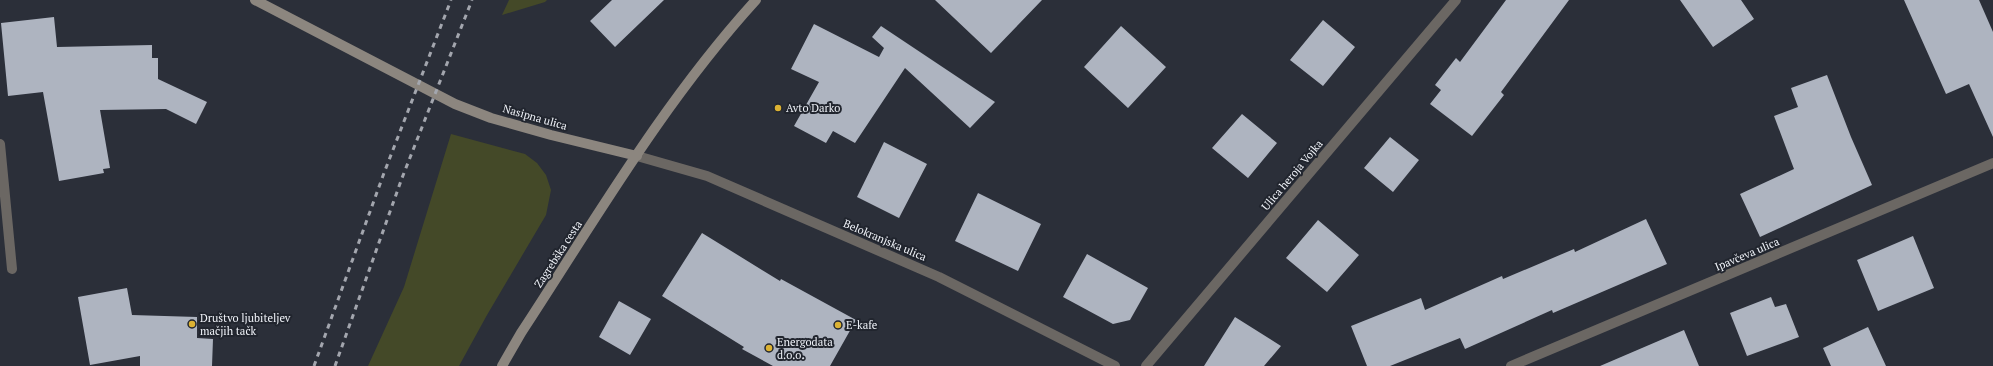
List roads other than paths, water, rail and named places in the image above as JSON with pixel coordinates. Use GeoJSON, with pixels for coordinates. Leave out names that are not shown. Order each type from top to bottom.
{"type":"FeatureCollection","features":[{"type":"Feature","properties":{"kind":"street","name":"Nasipna ulica"},"geometry":{"type":"LineString","coordinates":[[255,0],[455,104],[491,118],[551,135],[637,156]]}},
{"type":"Feature","properties":{"kind":"street"},"geometry":{"type":"LineString","coordinates":[[637,156],[678,95],[727,32],[756,0]]}},
{"type":"Feature","properties":{"kind":"street","name":"Ulica heroja Vojka"},"geometry":{"type":"LineString","coordinates":[[1146,366],[1456,0]]}},
{"type":"Feature","properties":{"kind":"street"},"geometry":{"type":"LineString","coordinates":[[0,144],[12,269]]}},
{"type":"Feature","properties":{"kind":"street","name":"Zagrebška cesta"},"geometry":{"type":"LineString","coordinates":[[502,366],[521,333],[637,156]]}},
{"type":"Feature","properties":{"kind":"street","name":"Belokranjska ulica"},"geometry":{"type":"LineString","coordinates":[[637,156],[706,176],[939,277],[1115,366]]}},
{"type":"Feature","properties":{"kind":"street","name":"Ipavčeva ulica"},"geometry":{"type":"LineString","coordinates":[[1511,366],[1993,164]]}},
{"type":"Feature","properties":{"kind":"railway"},"geometry":{"type":"LineString","coordinates":[[314,366],[384,173],[451,0]]}},
{"type":"Feature","properties":{"kind":"railway"},"geometry":{"type":"LineString","coordinates":[[335,366],[402,178],[472,0]]}},
{"type":"Feature","properties":{"kind":"place","name":"Avto Darko"},"geometry":{"type":"Point","coordinates":[778,108]}},
{"type":"Feature","properties":{"kind":"place","name":"Društvo ljubiteljev mačjih tačk"},"geometry":{"type":"Point","coordinates":[192,324]}},
{"type":"Feature","properties":{"kind":"place","name":"E-kafe"},"geometry":{"type":"Point","coordinates":[838,325]}},
{"type":"Feature","properties":{"kind":"place","name":"Energodata d.o.o."},"geometry":{"type":"Point","coordinates":[769,348]}}]}
